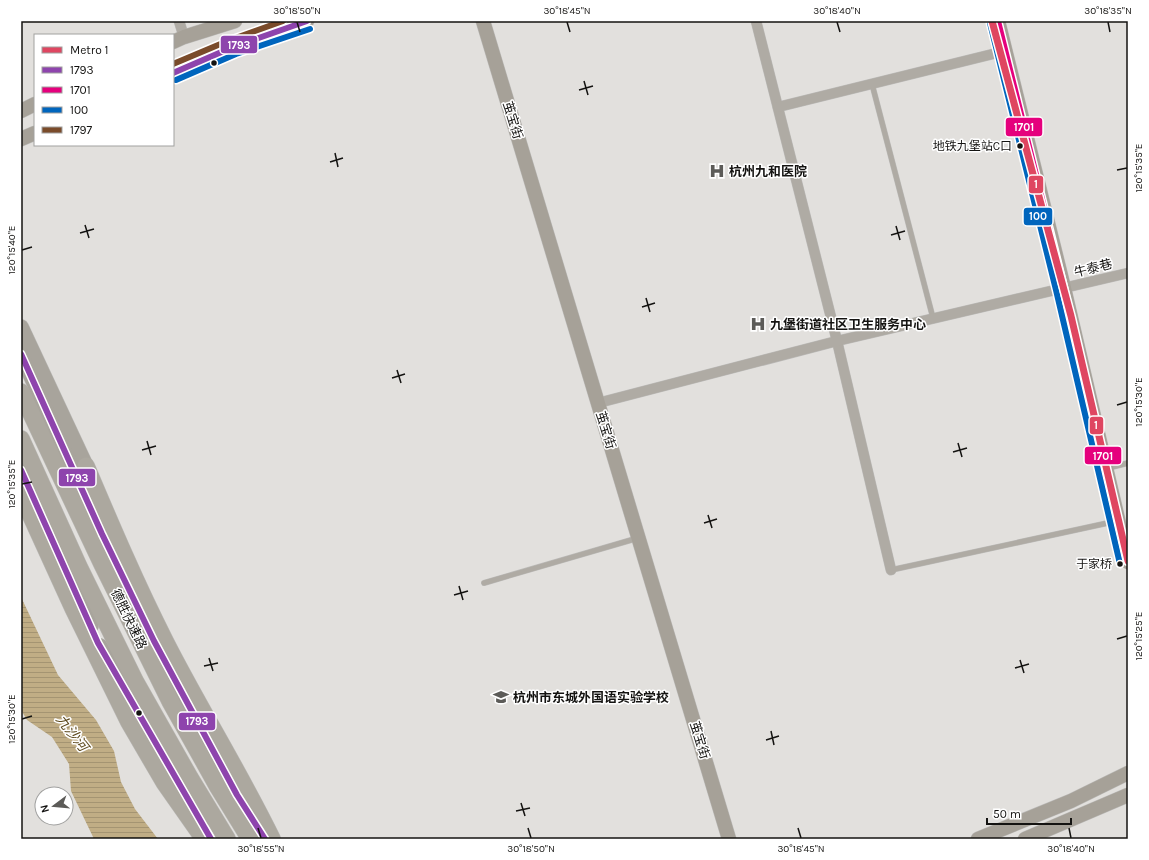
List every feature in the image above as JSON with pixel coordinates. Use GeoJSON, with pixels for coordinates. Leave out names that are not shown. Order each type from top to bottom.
{"type":"FeatureCollection","features":[{"type":"Feature","properties":{"kind":"highway","name":"德胜快速路"},"geometry":{"type":"LineString","coordinates":[[21,392],[102,564],[170,701],[218,787],[250,839]]}},
{"type":"Feature","properties":{"kind":"highway","name":"德胜快速路"},"geometry":{"type":"LineString","coordinates":[[21,438],[79,567],[135,681],[190,778],[227,839]]}},
{"type":"Feature","properties":{"kind":"highway"},"geometry":{"type":"LineString","coordinates":[[86,466],[119,543],[165,641],[251,796],[272,839]]}},
{"type":"Feature","properties":{"kind":"highway"},"geometry":{"type":"LineString","coordinates":[[21,494],[73,608],[129,722],[164,782],[204,839]]}},
{"type":"Feature","properties":{"kind":"main road"},"geometry":{"type":"LineString","coordinates":[[21,327],[86,466]]}},
{"type":"Feature","properties":{"kind":"main road"},"geometry":{"type":"LineString","coordinates":[[21,354],[102,534],[154,641],[237,795],[265,839]]}},
{"type":"Feature","properties":{"kind":"main road"},"geometry":{"type":"LineString","coordinates":[[21,470],[98,644],[211,839]]}},
{"type":"Feature","properties":{"kind":"street"},"geometry":{"type":"LineString","coordinates":[[179,21],[178,40],[236,21]]}},
{"type":"Feature","properties":{"kind":"street"},"geometry":{"type":"LineString","coordinates":[[174,73],[233,47],[307,21]]}},
{"type":"Feature","properties":{"kind":"street","name":"茧宝街"},"geometry":{"type":"LineString","coordinates":[[483,21],[729,839]]}},
{"type":"Feature","properties":{"kind":"street"},"geometry":{"type":"LineString","coordinates":[[756,21],[837,341],[891,570]]}},
{"type":"Feature","properties":{"kind":"street"},"geometry":{"type":"LineString","coordinates":[[998,21],[1064,288],[1117,520],[1128,559]]}},
{"type":"Feature","properties":{"kind":"street"},"geometry":{"type":"LineString","coordinates":[[778,107],[1005,51]]}},
{"type":"Feature","properties":{"kind":"street"},"geometry":{"type":"LineString","coordinates":[[21,111],[34,104]]}},
{"type":"Feature","properties":{"kind":"street"},"geometry":{"type":"LineString","coordinates":[[21,139],[34,133]]}},
{"type":"Feature","properties":{"kind":"street","name":"牛泰巷"},"geometry":{"type":"LineString","coordinates":[[598,403],[837,341],[1128,273]]}},
{"type":"Feature","properties":{"kind":"street"},"geometry":{"type":"LineString","coordinates":[[978,839],[1071,801],[1128,773]]}},
{"type":"Feature","properties":{"kind":"street"},"geometry":{"type":"LineString","coordinates":[[1025,839],[1128,796]]}},
{"type":"Feature","properties":{"kind":"lane"},"geometry":{"type":"LineString","coordinates":[[872,84],[933,318]]}},
{"type":"Feature","properties":{"kind":"lane"},"geometry":{"type":"LineString","coordinates":[[1105,468],[1128,462]]}},
{"type":"Feature","properties":{"kind":"lane"},"geometry":{"type":"LineString","coordinates":[[891,570],[1117,520]]}},
{"type":"Feature","properties":{"kind":"lane"},"geometry":{"type":"LineString","coordinates":[[484,584],[639,538]]}},
{"type":"Feature","properties":{"kind":"water","name":"九沙河"},"geometry":{"type":"Polygon","coordinates":[[[21,597],[58,675],[96,720],[114,751],[121,782],[135,809],[158,839],[94,839],[74,797],[74,786],[71,786],[69,764],[52,737],[27,720],[21,710],[21,597]]]}},
{"type":"Feature","properties":{"kind":"metro line","name":"1"},"geometry":{"type":"LineString","coordinates":[[992,21],[1071,316],[1128,561]]}},
{"type":"Feature","properties":{"kind":"transit line","name":"1797"},"geometry":{"type":"LineString","coordinates":[[174,64],[230,40],[283,21]]}},
{"type":"Feature","properties":{"kind":"transit line","name":"1793"},"geometry":{"type":"LineString","coordinates":[[174,73],[233,47],[307,21]]}},
{"type":"Feature","properties":{"kind":"transit line","name":"1701"},"geometry":{"type":"LineString","coordinates":[[998,21],[1064,288],[1128,562]]}},
{"type":"Feature","properties":{"kind":"transit line","name":"100"},"geometry":{"type":"LineString","coordinates":[[990,23],[1056,290],[1120,564]]}},
{"type":"Feature","properties":{"kind":"transit line","name":"100"},"geometry":{"type":"LineString","coordinates":[[176,80],[236,54],[310,29]]}},
{"type":"Feature","properties":{"kind":"transit line","name":"1793"},"geometry":{"type":"LineString","coordinates":[[21,354],[102,534],[154,641],[237,795],[265,839]]}},
{"type":"Feature","properties":{"kind":"transit line","name":"1793"},"geometry":{"type":"LineString","coordinates":[[21,470],[98,643],[211,839]]}},
{"type":"Feature","properties":{"kind":"place","name":"地铁九堡站C口"},"geometry":{"type":"Point","coordinates":[1020,146]}},
{"type":"Feature","properties":{"kind":"place","name":"杭州九和医院"},"geometry":{"type":"Point","coordinates":[717,171]}},
{"type":"Feature","properties":{"kind":"place","name":"九堡街道社区卫生服务中心"},"geometry":{"type":"Point","coordinates":[758,324]}},
{"type":"Feature","properties":{"kind":"place","name":"于家桥"},"geometry":{"type":"Point","coordinates":[1120,564]}},
{"type":"Feature","properties":{"kind":"place","name":"杭州市东城外国语实验学校"},"geometry":{"type":"Point","coordinates":[501,697]}}]}
